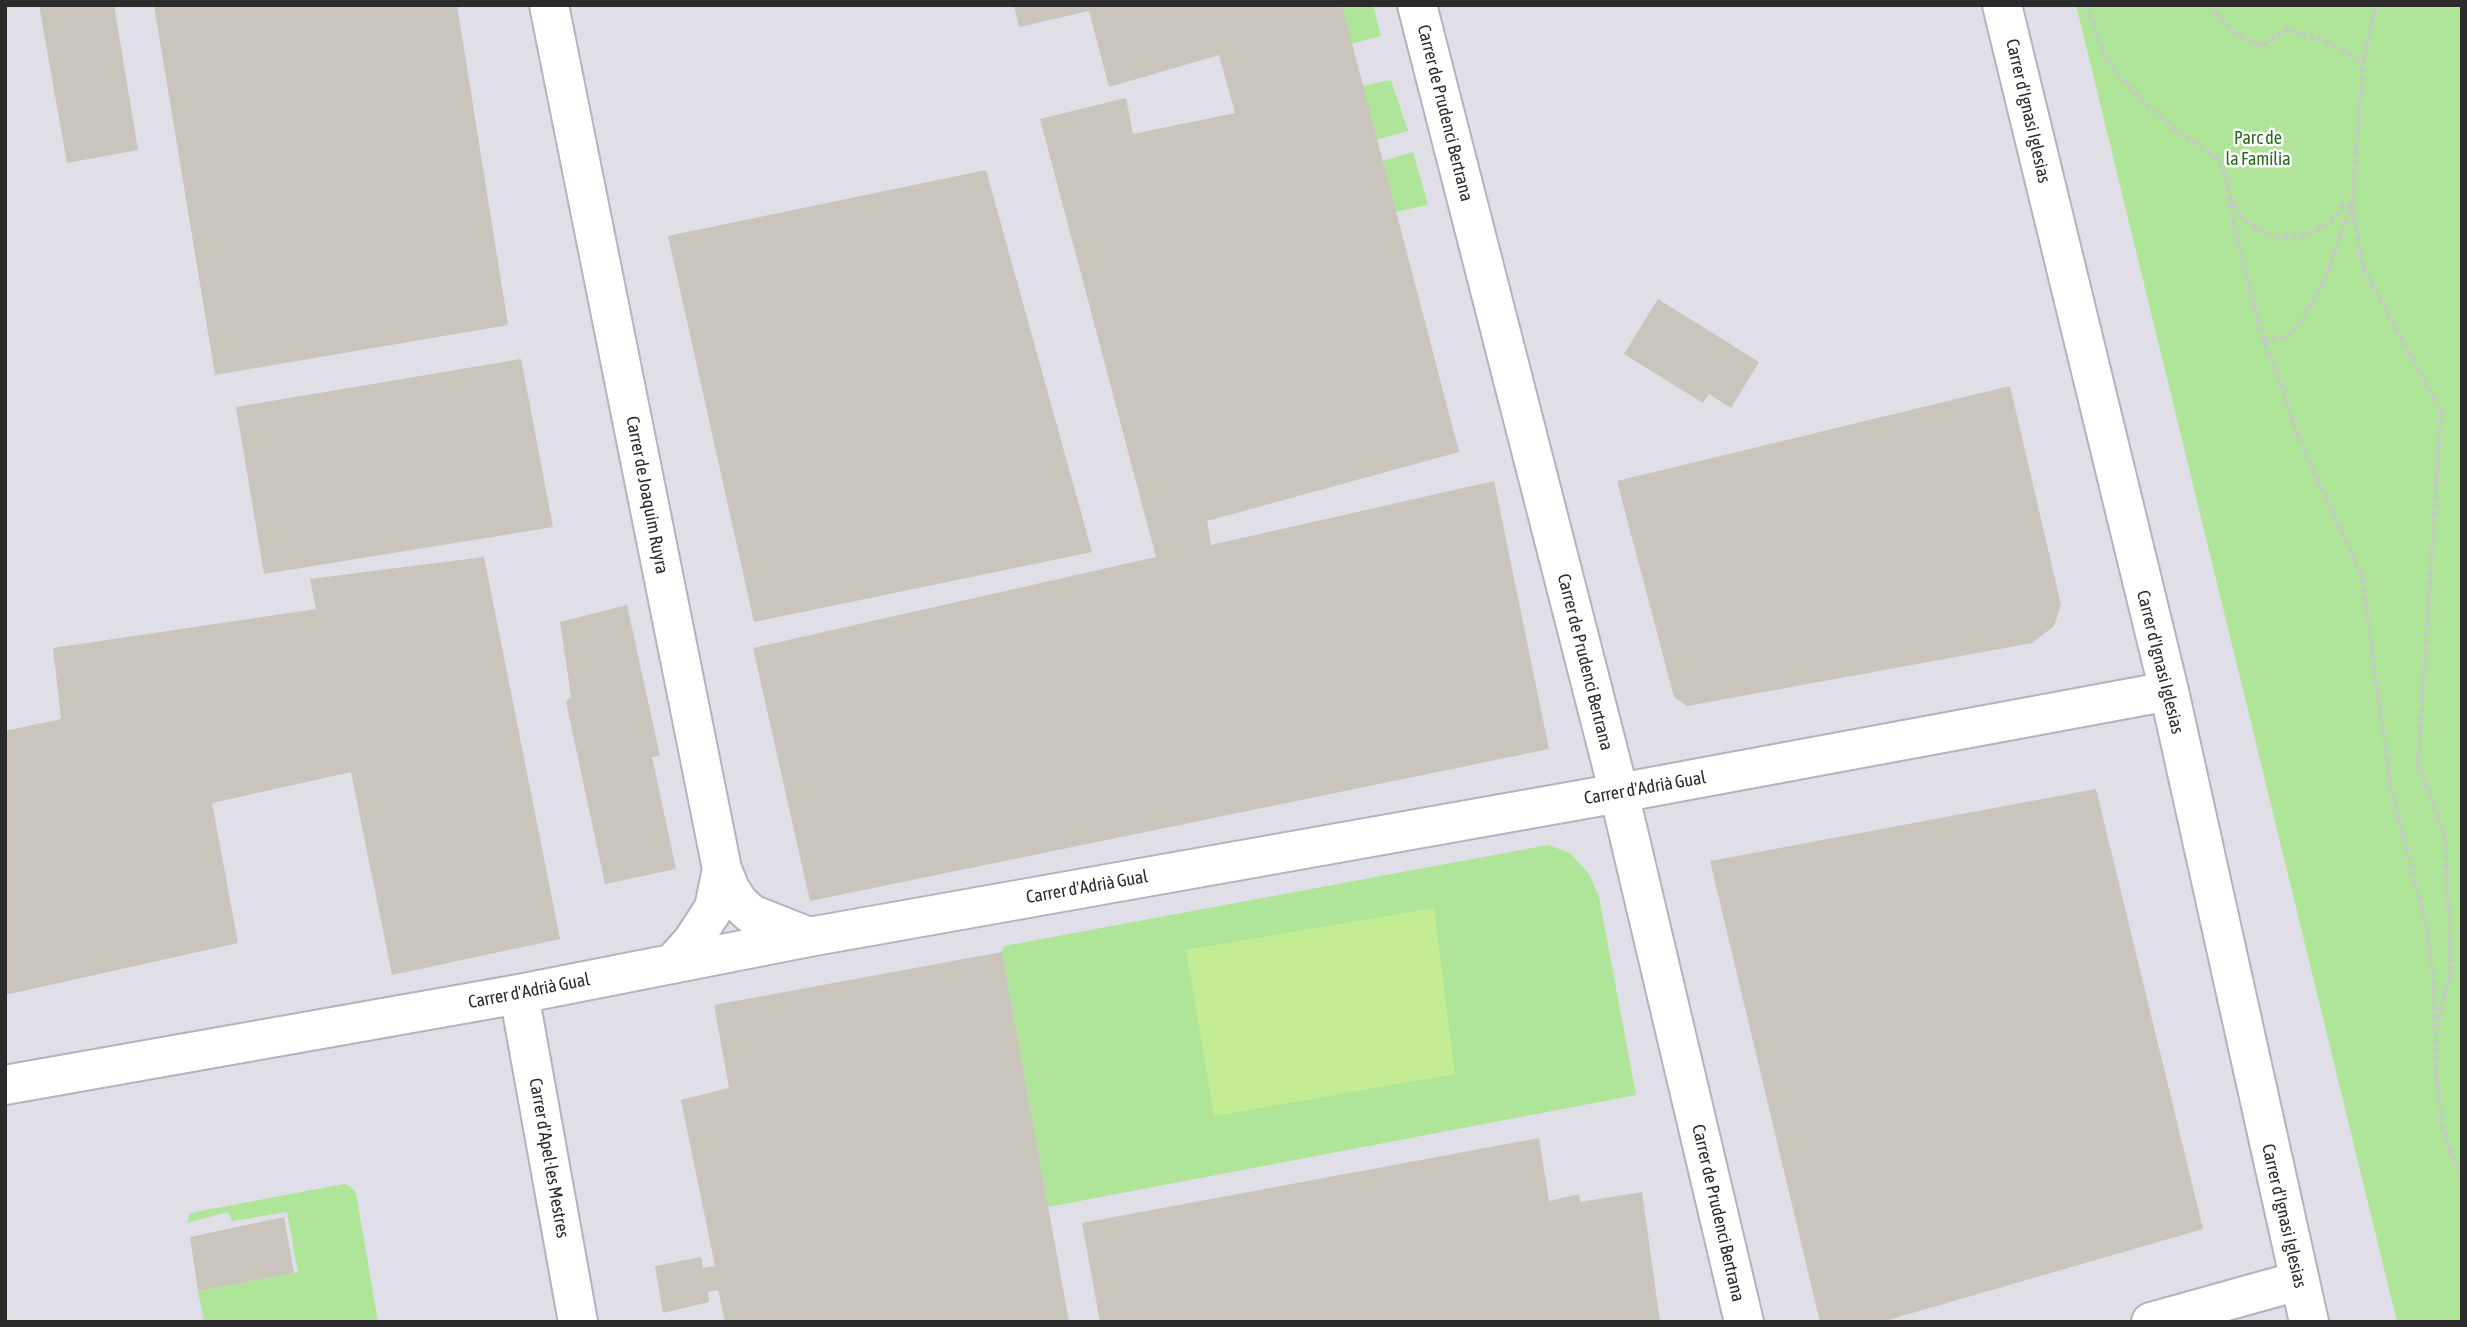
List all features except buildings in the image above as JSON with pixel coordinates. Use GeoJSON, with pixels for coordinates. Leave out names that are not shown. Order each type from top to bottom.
{"type":"FeatureCollection","features":[{"type":"Feature","properties":{"kind":"street","name":"Carrer de Joaquim Ruyra"},"geometry":{"type":"LineString","coordinates":[[548,5],[722,869],[739,903],[751,914],[809,937]]}},
{"type":"Feature","properties":{"kind":"street","name":"Carrer de Prudenci Bertrana"},"geometry":{"type":"LineString","coordinates":[[1417,5],[1619,793],[1744,1322]]}},
{"type":"Feature","properties":{"kind":"street","name":"Carrer d'Ignasi Iglesias"},"geometry":{"type":"LineString","coordinates":[[2003,5],[2169,691],[2309,1322]]}},
{"type":"Feature","properties":{"kind":"street","name":"Carrer d'Adrià Gual"},"geometry":{"type":"LineString","coordinates":[[5,1085],[520,994],[809,937],[1619,793],[2169,691]]}},
{"type":"Feature","properties":{"kind":"street"},"geometry":{"type":"LineString","coordinates":[[673,964],[692,942],[713,908],[722,869]]}},
{"type":"Feature","properties":{"kind":"street","name":"Carrer d'Apel·les Mestres"},"geometry":{"type":"LineString","coordinates":[[520,994],[578,1322]]}},
{"type":"Feature","properties":{"kind":"street"},"geometry":{"type":"LineString","coordinates":[[2151,1322],[2298,1281]]}},
{"type":"Feature","properties":{"kind":"path"},"geometry":{"type":"LineString","coordinates":[[2085,5],[2106,62],[2142,100],[2176,130],[2217,158],[2226,177],[2232,201],[2242,217],[2259,230],[2279,237],[2301,236],[2321,228],[2338,214],[2343,205],[2352,206]]}},
{"type":"Feature","properties":{"kind":"path"},"geometry":{"type":"LineString","coordinates":[[2212,5],[2235,33],[2260,46],[2287,30],[2322,40],[2363,62]]}},
{"type":"Feature","properties":{"kind":"path"},"geometry":{"type":"LineString","coordinates":[[2376,5],[2363,62],[2352,206],[2363,268],[2441,412],[2418,764],[2445,836],[2451,970],[2436,1029]]}},
{"type":"Feature","properties":{"kind":"path"},"geometry":{"type":"LineString","coordinates":[[2226,177],[2234,226],[2264,342],[2281,382],[2297,434],[2362,577],[2390,783],[2426,925],[2434,983],[2436,1075],[2442,1124],[2462,1178]]}},
{"type":"Feature","properties":{"kind":"path"},"geometry":{"type":"LineString","coordinates":[[2264,342],[2291,335],[2322,287],[2352,206]]}},
{"type":"Feature","properties":{"kind":"shaded area"},"geometry":{"type":"Polygon","coordinates":[[[5,5],[2076,5],[2397,1322],[5,1322],[5,5]]]}},
{"type":"Feature","properties":{"kind":"green space"},"geometry":{"type":"Polygon","coordinates":[[[1342,5],[1373,5],[1381,36],[1351,44],[1342,5]]]}},
{"type":"Feature","properties":{"kind":"green space","name":"Parc de la Família"},"geometry":{"type":"Polygon","coordinates":[[[2076,5],[2462,5],[2462,1322],[2397,1322],[2076,5]]]}},
{"type":"Feature","properties":{"kind":"green space"},"geometry":{"type":"Polygon","coordinates":[[[1391,80],[1408,131],[1376,140],[1362,86],[1391,80]]]}},
{"type":"Feature","properties":{"kind":"green space"},"geometry":{"type":"Polygon","coordinates":[[[1413,152],[1428,205],[1395,212],[1382,161],[1413,152]]]}},
{"type":"Feature","properties":{"kind":"green space"},"geometry":{"type":"Polygon","coordinates":[[[1548,845],[1570,853],[1589,874],[1599,897],[1636,1095],[1048,1207],[1002,952],[1004,946],[1548,845]]]}},
{"type":"Feature","properties":{"kind":"green space"},"geometry":{"type":"Polygon","coordinates":[[[1434,908],[1455,1074],[1214,1116],[1186,950],[1434,908]]]}},
{"type":"Feature","properties":{"kind":"green space"},"geometry":{"type":"Polygon","coordinates":[[[344,1184],[356,1193],[378,1322],[204,1322],[198,1291],[298,1272],[287,1212],[232,1221],[228,1212],[187,1223],[190,1213],[344,1184]]]}}]}
